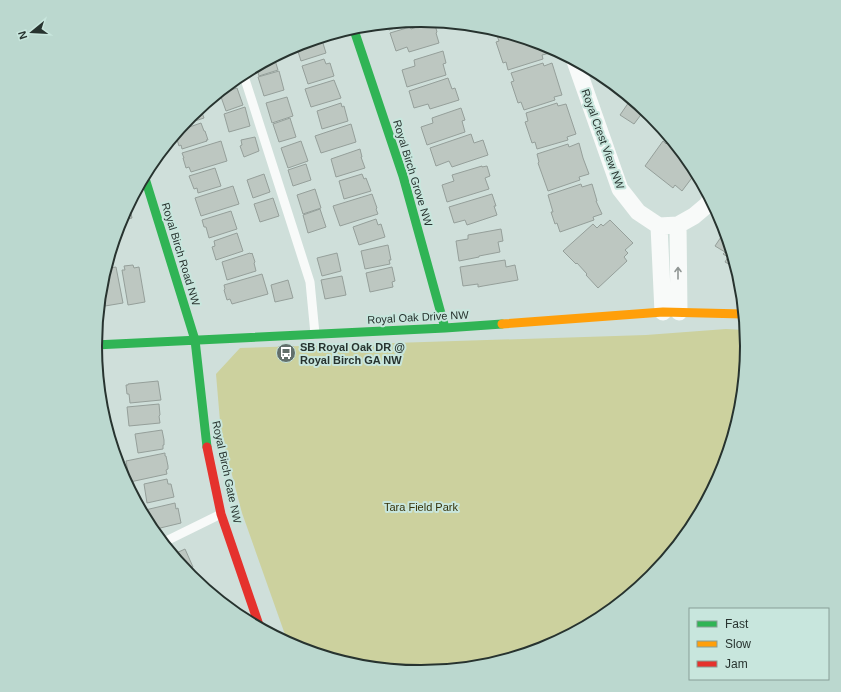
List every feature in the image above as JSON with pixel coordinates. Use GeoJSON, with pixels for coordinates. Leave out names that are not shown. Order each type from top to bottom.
{"type":"FeatureCollection","features":[{"type":"Feature","properties":{"kind":"street","name":"Royal Birch Grove NW"},"geometry":{"type":"LineString","coordinates":[[355,34],[403,176],[445,328]]}},
{"type":"Feature","properties":{"kind":"street","name":"Royal Crest View NW"},"geometry":{"type":"LineString","coordinates":[[578,69],[620,189],[638,212],[659,226]]}},
{"type":"Feature","properties":{"kind":"street","name":"Royal Birch Road NW"},"geometry":{"type":"LineString","coordinates":[[146,182],[195,340]]}},
{"type":"Feature","properties":{"kind":"street"},"geometry":{"type":"LineString","coordinates":[[671,312],[659,226],[678,225],[694,216],[707,205]]}},
{"type":"Feature","properties":{"kind":"street"},"geometry":{"type":"LineString","coordinates":[[671,312],[678,225]]}},
{"type":"Feature","properties":{"kind":"street","name":"Royal Oak Drive NW"},"geometry":{"type":"LineString","coordinates":[[102,345],[445,328],[671,312],[738,314]]}},
{"type":"Feature","properties":{"kind":"street","name":"Royal Birch Gate NW"},"geometry":{"type":"LineString","coordinates":[[195,340],[206,440],[222,514],[257,620]]}},
{"type":"Feature","properties":{"kind":"lane"},"geometry":{"type":"LineString","coordinates":[[245,80],[310,282],[314,334]]}},
{"type":"Feature","properties":{"kind":"lane"},"geometry":{"type":"LineString","coordinates":[[167,540],[222,514]]}},
{"type":"Feature","properties":{"kind":"green space","name":"Tara Field Park"},"geometry":{"type":"Polygon","coordinates":[[[726,329],[739,330],[739,367],[737,388],[729,429],[723,449],[707,487],[697,506],[674,540],[646,572],[631,586],[598,611],[543,641],[503,654],[462,662],[420,665],[358,659],[318,648],[285,635],[242,513],[221,433],[216,374],[240,348],[646,335],[726,329]]]}},
{"type":"Feature","properties":{"kind":"building"},"geometry":{"type":"Polygon","coordinates":[[[416,27],[436,28],[439,43],[409,52],[407,47],[396,51],[390,33],[408,28],[411,29],[416,27]]]}},
{"type":"Feature","properties":{"kind":"building"},"geometry":{"type":"Polygon","coordinates":[[[497,37],[548,53],[542,55],[543,59],[508,70],[506,62],[503,63],[496,42],[499,41],[497,37]]]}},
{"type":"Feature","properties":{"kind":"building"},"geometry":{"type":"Polygon","coordinates":[[[323,43],[326,53],[301,61],[298,51],[323,43]]]}},
{"type":"Feature","properties":{"kind":"building"},"geometry":{"type":"Polygon","coordinates":[[[443,51],[446,63],[443,64],[446,75],[407,87],[402,70],[415,66],[414,60],[443,51]]]}},
{"type":"Feature","properties":{"kind":"building"},"geometry":{"type":"Polygon","coordinates":[[[324,59],[326,64],[330,63],[334,76],[308,84],[302,66],[324,59]]]}},
{"type":"Feature","properties":{"kind":"building"},"geometry":{"type":"Polygon","coordinates":[[[276,62],[278,70],[259,76],[258,72],[276,62]]]}},
{"type":"Feature","properties":{"kind":"building"},"geometry":{"type":"Polygon","coordinates":[[[543,63],[544,66],[552,63],[562,95],[554,97],[555,100],[524,110],[521,102],[518,103],[511,82],[514,81],[511,73],[543,63]]]}},
{"type":"Feature","properties":{"kind":"building"},"geometry":{"type":"Polygon","coordinates":[[[279,71],[284,90],[264,96],[258,77],[279,71]]]}},
{"type":"Feature","properties":{"kind":"building"},"geometry":{"type":"Polygon","coordinates":[[[448,78],[452,89],[455,88],[459,100],[430,109],[428,104],[414,108],[409,91],[448,78]]]}},
{"type":"Feature","properties":{"kind":"building"},"geometry":{"type":"Polygon","coordinates":[[[334,80],[341,98],[311,107],[305,89],[334,80]]]}},
{"type":"Feature","properties":{"kind":"building"},"geometry":{"type":"Polygon","coordinates":[[[237,88],[243,105],[226,111],[221,97],[229,91],[237,88]]]}},
{"type":"Feature","properties":{"kind":"building"},"geometry":{"type":"Polygon","coordinates":[[[287,97],[293,116],[272,123],[266,103],[287,97]]]}},
{"type":"Feature","properties":{"kind":"building"},"geometry":{"type":"Polygon","coordinates":[[[341,103],[342,107],[344,106],[348,121],[322,129],[317,111],[341,103]]]}},
{"type":"Feature","properties":{"kind":"building"},"geometry":{"type":"Polygon","coordinates":[[[557,103],[558,106],[566,104],[576,134],[567,137],[568,140],[537,149],[535,142],[532,143],[525,122],[528,121],[526,113],[557,103]]]}},
{"type":"Feature","properties":{"kind":"building"},"geometry":{"type":"Polygon","coordinates":[[[628,104],[641,115],[634,124],[620,115],[628,104]]]}},
{"type":"Feature","properties":{"kind":"building"},"geometry":{"type":"Polygon","coordinates":[[[245,107],[250,126],[229,132],[224,114],[245,107]]]}},
{"type":"Feature","properties":{"kind":"building"},"geometry":{"type":"Polygon","coordinates":[[[461,108],[465,120],[462,121],[465,132],[427,145],[421,127],[433,123],[432,118],[461,108]]]}},
{"type":"Feature","properties":{"kind":"building"},"geometry":{"type":"Polygon","coordinates":[[[202,113],[204,118],[194,121],[202,113]]]}},
{"type":"Feature","properties":{"kind":"building"},"geometry":{"type":"Polygon","coordinates":[[[290,118],[296,137],[279,142],[273,124],[290,118]]]}},
{"type":"Feature","properties":{"kind":"building"},"geometry":{"type":"Polygon","coordinates":[[[201,123],[208,140],[182,149],[177,140],[189,127],[201,123]]]}},
{"type":"Feature","properties":{"kind":"building"},"geometry":{"type":"Polygon","coordinates":[[[351,124],[356,142],[321,153],[315,136],[351,124]]]}},
{"type":"Feature","properties":{"kind":"building"},"geometry":{"type":"Polygon","coordinates":[[[471,134],[474,143],[483,140],[488,155],[452,167],[449,161],[436,166],[430,148],[471,134]]]}},
{"type":"Feature","properties":{"kind":"building"},"geometry":{"type":"Polygon","coordinates":[[[255,137],[259,151],[244,157],[240,146],[242,145],[241,140],[255,137]]]}},
{"type":"Feature","properties":{"kind":"building"},"geometry":{"type":"Polygon","coordinates":[[[221,141],[227,161],[191,172],[189,167],[186,168],[182,153],[221,141]]]}},
{"type":"Feature","properties":{"kind":"building"},"geometry":{"type":"Polygon","coordinates":[[[301,141],[308,161],[288,168],[281,148],[301,141]]]}},
{"type":"Feature","properties":{"kind":"building"},"geometry":{"type":"Polygon","coordinates":[[[663,141],[674,152],[692,178],[682,191],[675,185],[673,188],[645,166],[663,141]]]}},
{"type":"Feature","properties":{"kind":"building"},"geometry":{"type":"Polygon","coordinates":[[[579,143],[589,174],[579,177],[580,180],[548,191],[538,163],[537,154],[568,144],[569,147],[579,143]]]}},
{"type":"Feature","properties":{"kind":"building"},"geometry":{"type":"Polygon","coordinates":[[[360,149],[365,168],[336,177],[331,159],[360,149]]]}},
{"type":"Feature","properties":{"kind":"building"},"geometry":{"type":"Polygon","coordinates":[[[306,164],[311,180],[293,186],[288,170],[306,164]]]}},
{"type":"Feature","properties":{"kind":"building"},"geometry":{"type":"Polygon","coordinates":[[[482,166],[487,166],[490,176],[485,178],[489,189],[447,202],[442,185],[454,181],[452,175],[482,166]]]}},
{"type":"Feature","properties":{"kind":"building"},"geometry":{"type":"Polygon","coordinates":[[[215,168],[221,186],[198,193],[197,188],[194,189],[189,176],[215,168]]]}},
{"type":"Feature","properties":{"kind":"building"},"geometry":{"type":"Polygon","coordinates":[[[264,174],[270,192],[253,198],[247,180],[264,174]]]}},
{"type":"Feature","properties":{"kind":"building"},"geometry":{"type":"Polygon","coordinates":[[[362,174],[364,179],[366,178],[371,191],[344,199],[339,181],[362,174]]]}},
{"type":"Feature","properties":{"kind":"building"},"geometry":{"type":"Polygon","coordinates":[[[581,184],[582,187],[592,184],[596,201],[602,214],[593,217],[594,220],[560,232],[557,223],[555,224],[551,212],[553,212],[548,195],[581,184]]]}},
{"type":"Feature","properties":{"kind":"building"},"geometry":{"type":"Polygon","coordinates":[[[233,186],[239,204],[201,216],[195,198],[233,186]]]}},
{"type":"Feature","properties":{"kind":"building"},"geometry":{"type":"Polygon","coordinates":[[[315,189],[321,208],[303,214],[297,195],[315,189]]]}},
{"type":"Feature","properties":{"kind":"building"},"geometry":{"type":"Polygon","coordinates":[[[372,194],[378,214],[340,226],[333,206],[372,194]]]}},
{"type":"Feature","properties":{"kind":"building"},"geometry":{"type":"Polygon","coordinates":[[[492,194],[497,215],[467,225],[465,220],[454,223],[449,207],[492,194]]]}},
{"type":"Feature","properties":{"kind":"building"},"geometry":{"type":"Polygon","coordinates":[[[273,198],[279,216],[260,222],[254,204],[273,198]]]}},
{"type":"Feature","properties":{"kind":"building"},"geometry":{"type":"Polygon","coordinates":[[[320,209],[326,227],[308,233],[303,215],[320,209]]]}},
{"type":"Feature","properties":{"kind":"building"},"geometry":{"type":"Polygon","coordinates":[[[231,211],[237,229],[209,238],[202,220],[231,211]]]}},
{"type":"Feature","properties":{"kind":"building"},"geometry":{"type":"Polygon","coordinates":[[[131,212],[132,218],[128,219],[131,212]]]}},
{"type":"Feature","properties":{"kind":"building"},"geometry":{"type":"Polygon","coordinates":[[[376,219],[378,225],[381,224],[385,237],[359,245],[353,227],[376,219]]]}},
{"type":"Feature","properties":{"kind":"building"},"geometry":{"type":"Polygon","coordinates":[[[610,220],[633,243],[625,250],[628,253],[624,257],[627,261],[598,288],[577,263],[576,264],[563,251],[593,224],[597,228],[601,224],[603,226],[610,220]]]}},
{"type":"Feature","properties":{"kind":"building"},"geometry":{"type":"Polygon","coordinates":[[[501,229],[503,241],[498,242],[500,252],[459,261],[456,241],[468,239],[468,235],[501,229]]]}},
{"type":"Feature","properties":{"kind":"building"},"geometry":{"type":"Polygon","coordinates":[[[237,233],[243,251],[216,260],[212,247],[215,246],[214,241],[237,233]]]}},
{"type":"Feature","properties":{"kind":"building"},"geometry":{"type":"Polygon","coordinates":[[[721,237],[727,256],[723,254],[725,252],[715,246],[721,237]]]}},
{"type":"Feature","properties":{"kind":"building"},"geometry":{"type":"Polygon","coordinates":[[[388,245],[391,260],[389,260],[390,264],[365,269],[361,251],[388,245]]]}},
{"type":"Feature","properties":{"kind":"building"},"geometry":{"type":"Polygon","coordinates":[[[252,253],[255,262],[256,271],[227,280],[222,262],[252,253]]]}},
{"type":"Feature","properties":{"kind":"building"},"geometry":{"type":"Polygon","coordinates":[[[337,253],[341,271],[322,276],[317,258],[337,253]]]}},
{"type":"Feature","properties":{"kind":"building"},"geometry":{"type":"Polygon","coordinates":[[[727,258],[729,264],[725,262],[727,258]]]}},
{"type":"Feature","properties":{"kind":"building"},"geometry":{"type":"Polygon","coordinates":[[[505,260],[506,267],[515,265],[518,280],[478,287],[478,284],[463,286],[460,267],[505,260]]]}},
{"type":"Feature","properties":{"kind":"building"},"geometry":{"type":"Polygon","coordinates":[[[133,265],[134,268],[139,267],[145,302],[128,305],[122,270],[125,270],[124,266],[133,265]]]}},
{"type":"Feature","properties":{"kind":"building"},"geometry":{"type":"Polygon","coordinates":[[[116,267],[123,303],[105,306],[104,302],[111,268],[116,267]]]}},
{"type":"Feature","properties":{"kind":"building"},"geometry":{"type":"Polygon","coordinates":[[[392,267],[395,281],[392,282],[393,287],[370,292],[366,273],[392,267]]]}},
{"type":"Feature","properties":{"kind":"building"},"geometry":{"type":"Polygon","coordinates":[[[262,274],[268,294],[232,304],[230,299],[227,300],[224,285],[262,274]]]}},
{"type":"Feature","properties":{"kind":"building"},"geometry":{"type":"Polygon","coordinates":[[[342,276],[346,295],[325,299],[321,280],[342,276]]]}},
{"type":"Feature","properties":{"kind":"building"},"geometry":{"type":"Polygon","coordinates":[[[288,280],[293,298],[275,302],[271,285],[288,280]]]}},
{"type":"Feature","properties":{"kind":"building"},"geometry":{"type":"Polygon","coordinates":[[[158,381],[161,400],[130,403],[126,385],[158,381]]]}},
{"type":"Feature","properties":{"kind":"building"},"geometry":{"type":"Polygon","coordinates":[[[159,404],[160,423],[129,426],[127,407],[159,404]]]}},
{"type":"Feature","properties":{"kind":"building"},"geometry":{"type":"Polygon","coordinates":[[[162,430],[164,440],[163,449],[138,453],[135,434],[162,430]]]}},
{"type":"Feature","properties":{"kind":"building"},"geometry":{"type":"Polygon","coordinates":[[[165,453],[168,466],[168,469],[166,470],[167,474],[132,482],[126,461],[165,453]]]}},
{"type":"Feature","properties":{"kind":"building"},"geometry":{"type":"Polygon","coordinates":[[[167,479],[168,484],[171,484],[174,497],[147,503],[144,484],[167,479]]]}},
{"type":"Feature","properties":{"kind":"building"},"geometry":{"type":"Polygon","coordinates":[[[175,503],[176,509],[178,508],[181,523],[159,528],[147,510],[175,503]]]}},
{"type":"Feature","properties":{"kind":"building"},"geometry":{"type":"Polygon","coordinates":[[[185,549],[193,567],[191,568],[178,552],[185,549]]]}},
{"type":"Feature","properties":{"kind":"traffic: fast"},"geometry":{"type":"LineString","coordinates":[[355,34],[403,176],[445,328]]}},
{"type":"Feature","properties":{"kind":"traffic: fast"},"geometry":{"type":"LineString","coordinates":[[146,182],[195,340],[207,447]]}},
{"type":"Feature","properties":{"kind":"traffic: fast"},"geometry":{"type":"LineString","coordinates":[[102,345],[502,324]]}},
{"type":"Feature","properties":{"kind":"traffic: slow"},"geometry":{"type":"LineString","coordinates":[[502,324],[663,312],[738,314]]}},
{"type":"Feature","properties":{"kind":"traffic: jam"},"geometry":{"type":"LineString","coordinates":[[207,447],[221,514],[257,620]]}},
{"type":"Feature","properties":{"kind":"place","name":"SB Royal Oak DR @ Royal Birch GA NW"},"geometry":{"type":"Point","coordinates":[286,353]}}]}
